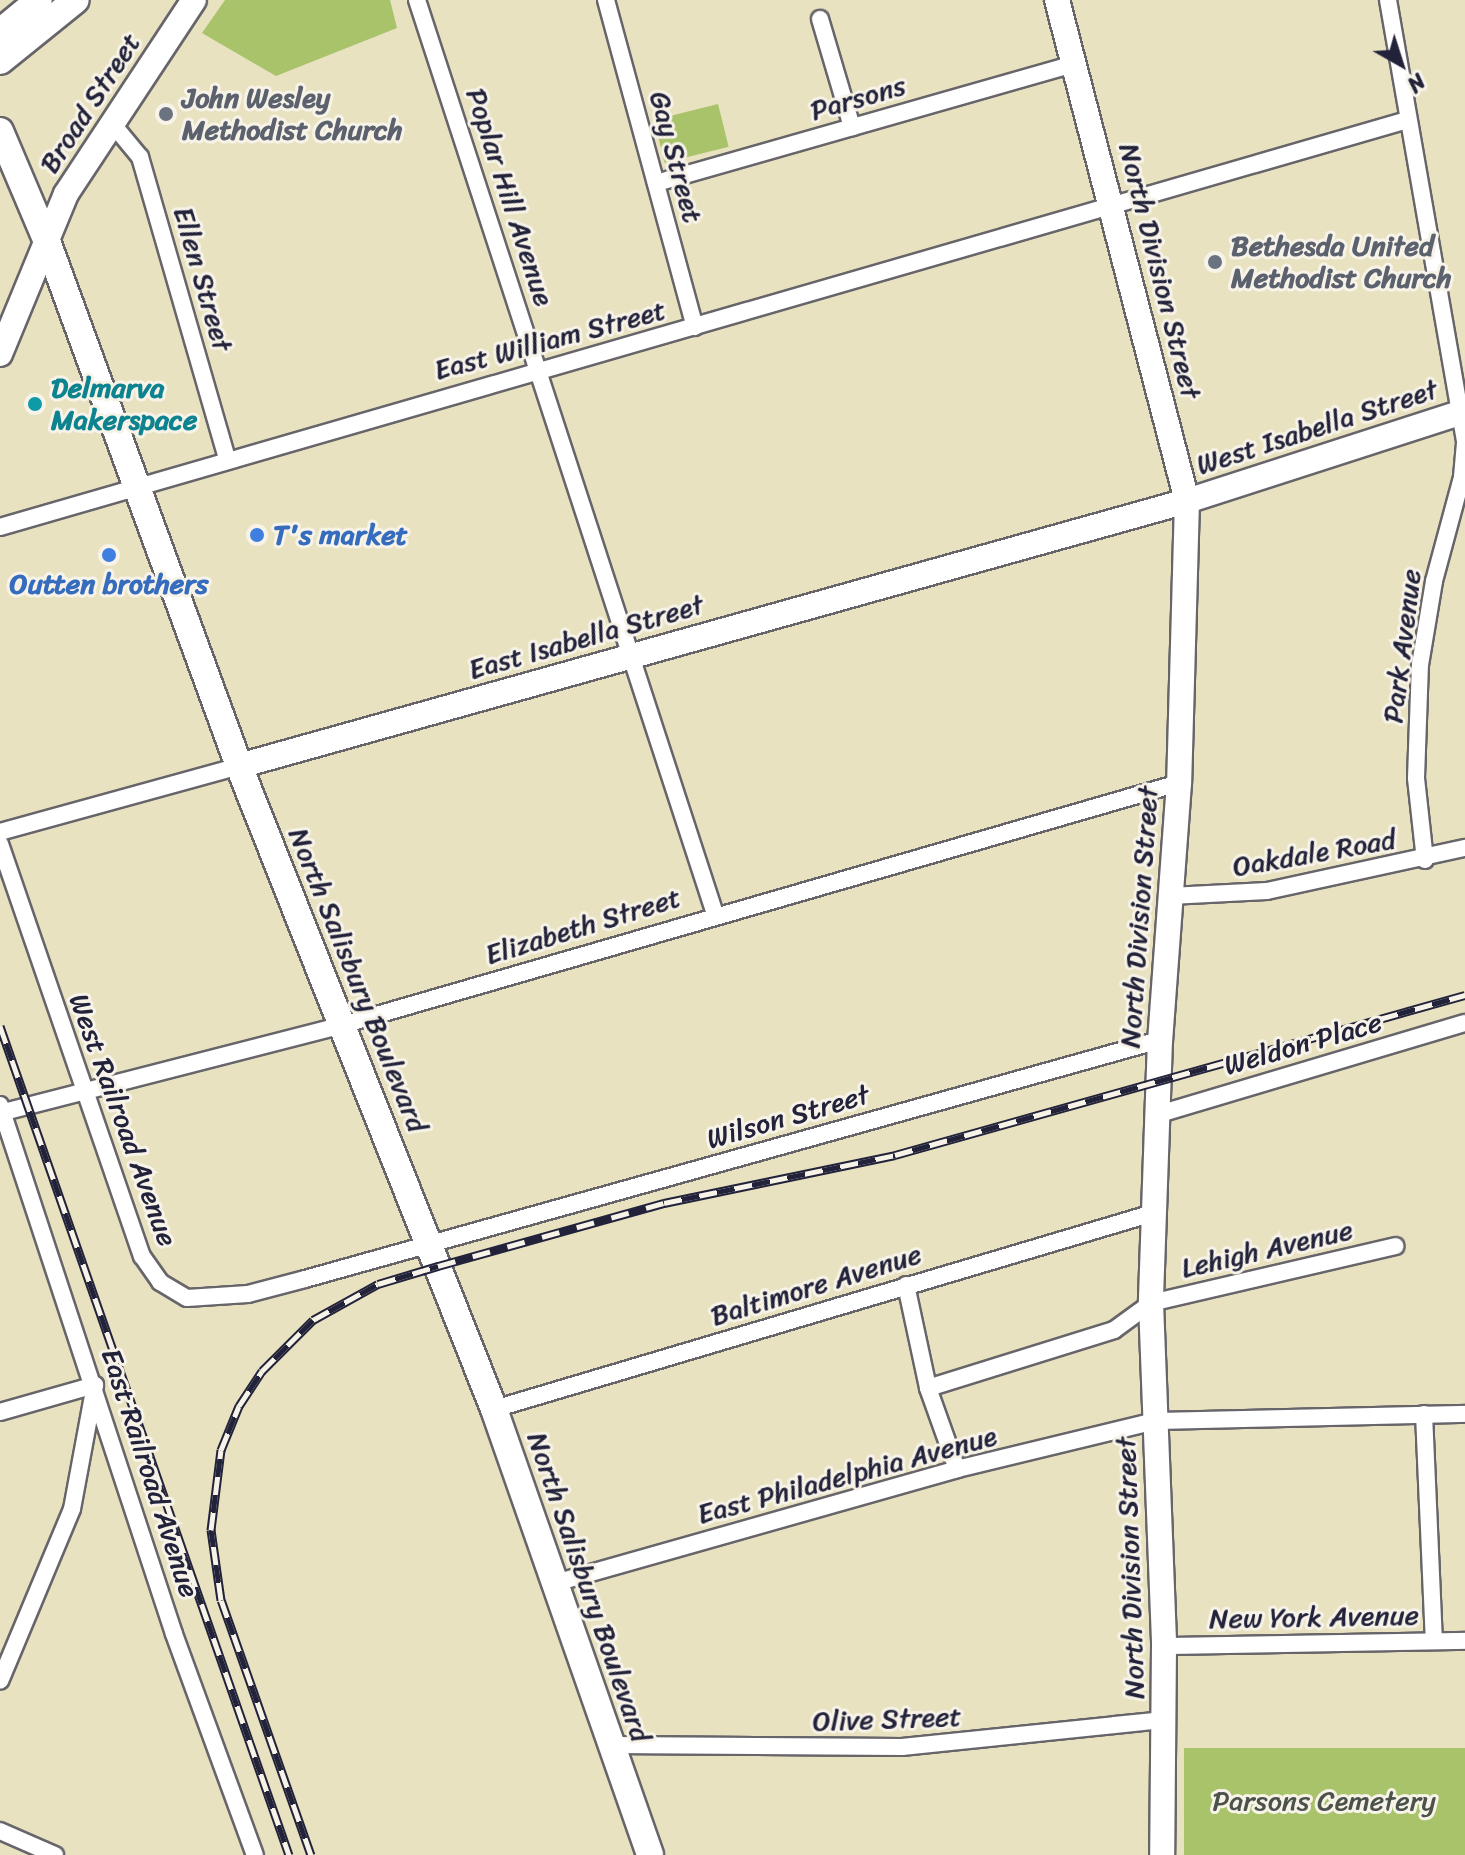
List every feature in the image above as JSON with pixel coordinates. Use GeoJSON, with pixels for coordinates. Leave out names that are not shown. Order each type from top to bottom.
{"type":"FeatureCollection","features":[{"type":"Feature","properties":{"kind":"main road"},"geometry":{"type":"LineString","coordinates":[[0,32],[39,0]]}},
{"type":"Feature","properties":{"kind":"main road"},"geometry":{"type":"LineString","coordinates":[[0,61],[76,0]]}},
{"type":"Feature","properties":{"kind":"main road","name":"North Salisbury Boulevard"},"geometry":{"type":"LineString","coordinates":[[1,134],[48,244],[239,766],[494,1409],[650,1855]]}},
{"type":"Feature","properties":{"kind":"street","name":"Broad Street"},"geometry":{"type":"LineString","coordinates":[[0,354],[48,244],[66,194],[194,0]]}},
{"type":"Feature","properties":{"kind":"street","name":"Poplar Hill Avenue"},"geometry":{"type":"LineString","coordinates":[[417,0],[634,657],[715,914]]}},
{"type":"Feature","properties":{"kind":"street","name":"Gay Street"},"geometry":{"type":"LineString","coordinates":[[606,0],[695,327]]}},
{"type":"Feature","properties":{"kind":"street","name":"North Division Street"},"geometry":{"type":"LineString","coordinates":[[1057,0],[1114,207],[1187,501],[1179,783],[1160,1040],[1151,1303],[1164,1646],[1162,1855]]}},
{"type":"Feature","properties":{"kind":"street","name":"Park Avenue"},"geometry":{"type":"LineString","coordinates":[[1388,0],[1407,120],[1464,411],[1464,478],[1434,581],[1420,665],[1416,778],[1425,860]]}},
{"type":"Feature","properties":{"kind":"street"},"geometry":{"type":"LineString","coordinates":[[820,19],[852,127]]}},
{"type":"Feature","properties":{"kind":"street","name":"Parsons"},"geometry":{"type":"LineString","coordinates":[[656,183],[1075,64]]}},
{"type":"Feature","properties":{"kind":"street","name":"East William Street"},"geometry":{"type":"LineString","coordinates":[[0,527],[539,368],[695,327],[1407,120]]}},
{"type":"Feature","properties":{"kind":"street","name":"Ellen Street"},"geometry":{"type":"LineString","coordinates":[[111,122],[140,157],[227,459]]}},
{"type":"Feature","properties":{"kind":"street","name":"West Isabella Street"},"geometry":{"type":"LineString","coordinates":[[1187,501],[1464,411]]}},
{"type":"Feature","properties":{"kind":"street","name":"East Isabella Street"},"geometry":{"type":"LineString","coordinates":[[0,832],[1187,501]]}},
{"type":"Feature","properties":{"kind":"street","name":"Elizabeth Street"},"geometry":{"type":"LineString","coordinates":[[1,1110],[83,1095],[342,1025],[715,914],[1179,783]]}},
{"type":"Feature","properties":{"kind":"street","name":"West Railroad Avenue"},"geometry":{"type":"LineString","coordinates":[[0,844],[83,1095],[142,1256],[171,1291],[202,1298],[248,1294],[429,1244]]}},
{"type":"Feature","properties":{"kind":"street","name":"Oakdale Road"},"geometry":{"type":"LineString","coordinates":[[1170,896],[1267,891],[1425,860],[1465,848]]}},
{"type":"Feature","properties":{"kind":"street","name":"Weldon Place"},"geometry":{"type":"LineString","coordinates":[[1156,1115],[1465,1023]]}},
{"type":"Feature","properties":{"kind":"street","name":"Wilson Street"},"geometry":{"type":"LineString","coordinates":[[429,1244],[1160,1040]]}},
{"type":"Feature","properties":{"kind":"street","name":"East Railroad Avenue"},"geometry":{"type":"LineString","coordinates":[[1,1110],[95,1385],[174,1634],[255,1855]]}},
{"type":"Feature","properties":{"kind":"street","name":"Baltimore Avenue"},"geometry":{"type":"LineString","coordinates":[[494,1409],[1153,1213]]}},
{"type":"Feature","properties":{"kind":"street","name":"Lehigh Avenue"},"geometry":{"type":"LineString","coordinates":[[1151,1303],[1395,1246]]}},
{"type":"Feature","properties":{"kind":"street"},"geometry":{"type":"LineString","coordinates":[[906,1285],[928,1388],[957,1469]]}},
{"type":"Feature","properties":{"kind":"street"},"geometry":{"type":"LineString","coordinates":[[928,1388],[1114,1330],[1151,1303]]}},
{"type":"Feature","properties":{"kind":"street"},"geometry":{"type":"LineString","coordinates":[[0,1412],[95,1385],[72,1509],[0,1681]]}},
{"type":"Feature","properties":{"kind":"street"},"geometry":{"type":"LineString","coordinates":[[1424,1414],[1434,1641]]}},
{"type":"Feature","properties":{"kind":"street","name":"East Philadelphia Avenue"},"geometry":{"type":"LineString","coordinates":[[555,1583],[957,1469],[1155,1421],[1465,1414]]}},
{"type":"Feature","properties":{"kind":"street","name":"New York Avenue"},"geometry":{"type":"LineString","coordinates":[[1164,1646],[1465,1641]]}},
{"type":"Feature","properties":{"kind":"street","name":"Olive Street"},"geometry":{"type":"LineString","coordinates":[[610,1745],[902,1747],[1165,1720]]}},
{"type":"Feature","properties":{"kind":"street"},"geometry":{"type":"LineString","coordinates":[[0,1831],[55,1855]]}},
{"type":"Feature","properties":{"kind":"green space"},"geometry":{"type":"Polygon","coordinates":[[[225,0],[390,0],[397,28],[276,76],[202,33],[225,0]]]}},
{"type":"Feature","properties":{"kind":"green space"},"geometry":{"type":"Polygon","coordinates":[[[718,104],[729,147],[665,163],[654,120],[718,104]]]}},
{"type":"Feature","properties":{"kind":"green space","name":"Parsons Cemetery"},"geometry":{"type":"Polygon","coordinates":[[[1184,1748],[1465,1748],[1465,1855],[1184,1855],[1184,1748]]]}},
{"type":"Feature","properties":{"kind":"railway"},"geometry":{"type":"LineString","coordinates":[[311,1855],[221,1600],[211,1530],[221,1450],[239,1406],[262,1371],[313,1320],[378,1284],[438,1266],[664,1203],[895,1155],[1465,995]]}},
{"type":"Feature","properties":{"kind":"railway"},"geometry":{"type":"LineString","coordinates":[[0,1026],[289,1855]]}},
{"type":"Feature","properties":{"kind":"place","name":"John Wesley Methodist Church"},"geometry":{"type":"Point","coordinates":[166,114]}},
{"type":"Feature","properties":{"kind":"place","name":"Bethesda United Methodist Church"},"geometry":{"type":"Point","coordinates":[1215,262]}},
{"type":"Feature","properties":{"kind":"place","name":"Delmarva Makerspace"},"geometry":{"type":"Point","coordinates":[35,404]}},
{"type":"Feature","properties":{"kind":"place","name":"T's market"},"geometry":{"type":"Point","coordinates":[257,535]}},
{"type":"Feature","properties":{"kind":"place","name":"Outten brothers"},"geometry":{"type":"Point","coordinates":[109,555]}}]}
